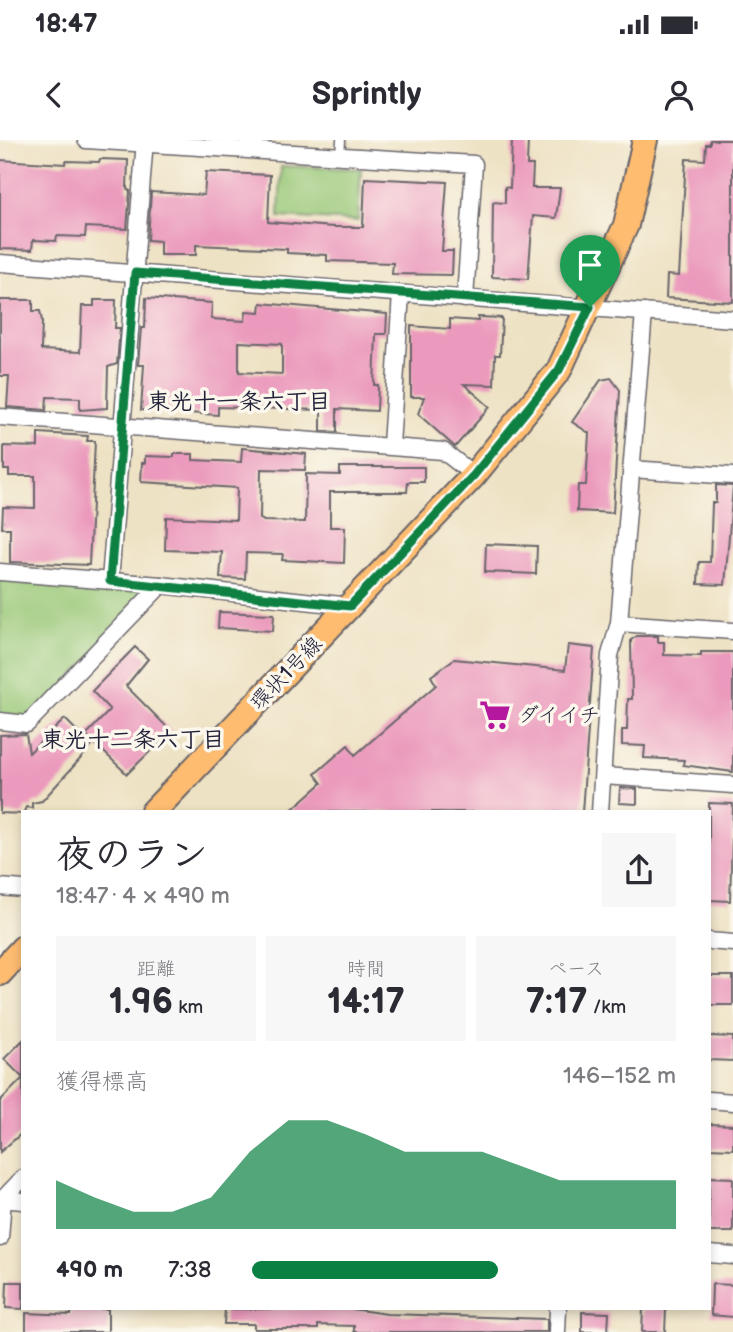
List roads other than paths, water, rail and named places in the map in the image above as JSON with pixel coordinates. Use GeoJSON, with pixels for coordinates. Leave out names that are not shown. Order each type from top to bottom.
{"type":"FeatureCollection","features":[{"type":"Feature","properties":{"kind":"main road","name":"環状1号線"},"geometry":{"type":"LineString","coordinates":[[155,810],[474,475],[559,370],[626,225],[645,140]]}},
{"type":"Feature","properties":{"kind":"main road"},"geometry":{"type":"LineString","coordinates":[[0,973],[21,950]]}},
{"type":"Feature","properties":{"kind":"street"},"geometry":{"type":"LineString","coordinates":[[86,140],[340,148],[474,164],[465,299]]}},
{"type":"Feature","properties":{"kind":"street"},"geometry":{"type":"LineString","coordinates":[[110,581],[145,142]]}},
{"type":"Feature","properties":{"kind":"street"},"geometry":{"type":"LineString","coordinates":[[0,263],[733,319]]}},
{"type":"Feature","properties":{"kind":"street"},"geometry":{"type":"LineString","coordinates":[[391,445],[401,293]]}},
{"type":"Feature","properties":{"kind":"street"},"geometry":{"type":"LineString","coordinates":[[600,810],[610,655],[619,623],[645,312]]}},
{"type":"Feature","properties":{"kind":"street"},"geometry":{"type":"LineString","coordinates":[[0,416],[443,451],[474,475]]}},
{"type":"Feature","properties":{"kind":"street"},"geometry":{"type":"LineString","coordinates":[[631,469],[733,476]]}},
{"type":"Feature","properties":{"kind":"street"},"geometry":{"type":"LineString","coordinates":[[0,572],[161,585],[350,606]]}},
{"type":"Feature","properties":{"kind":"street"},"geometry":{"type":"LineString","coordinates":[[0,721],[27,724],[161,585]]}},
{"type":"Feature","properties":{"kind":"street"},"geometry":{"type":"LineString","coordinates":[[619,623],[733,631]]}},
{"type":"Feature","properties":{"kind":"street"},"geometry":{"type":"LineString","coordinates":[[603,776],[733,785]]}},
{"type":"Feature","properties":{"kind":"street"},"geometry":{"type":"LineString","coordinates":[[0,887],[21,889]]}},
{"type":"Feature","properties":{"kind":"street"},"geometry":{"type":"LineString","coordinates":[[711,941],[733,943]]}},
{"type":"Feature","properties":{"kind":"street"},"geometry":{"type":"LineString","coordinates":[[711,1100],[733,1102]]}},
{"type":"Feature","properties":{"kind":"street"},"geometry":{"type":"LineString","coordinates":[[0,1238],[1,1199],[21,1180]]}},
{"type":"Feature","properties":{"kind":"street"},"geometry":{"type":"LineString","coordinates":[[1,1199],[21,1201]]}},
{"type":"Feature","properties":{"kind":"street"},"geometry":{"type":"LineString","coordinates":[[711,1254],[733,1256]]}},
{"type":"Feature","properties":{"kind":"street"},"geometry":{"type":"LineString","coordinates":[[557,1332],[558,1310]]}},
{"type":"Feature","properties":{"kind":"place","name":"ダイイチ"},"geometry":{"type":"Point","coordinates":[495,715]}},
{"type":"Feature","properties":{"kind":"district","name":"東光十一条六丁目"},"geometry":{"type":"Point","coordinates":[239,401]}},
{"type":"Feature","properties":{"kind":"district","name":"東光十二条六丁目"},"geometry":{"type":"Point","coordinates":[133,739]}}]}
